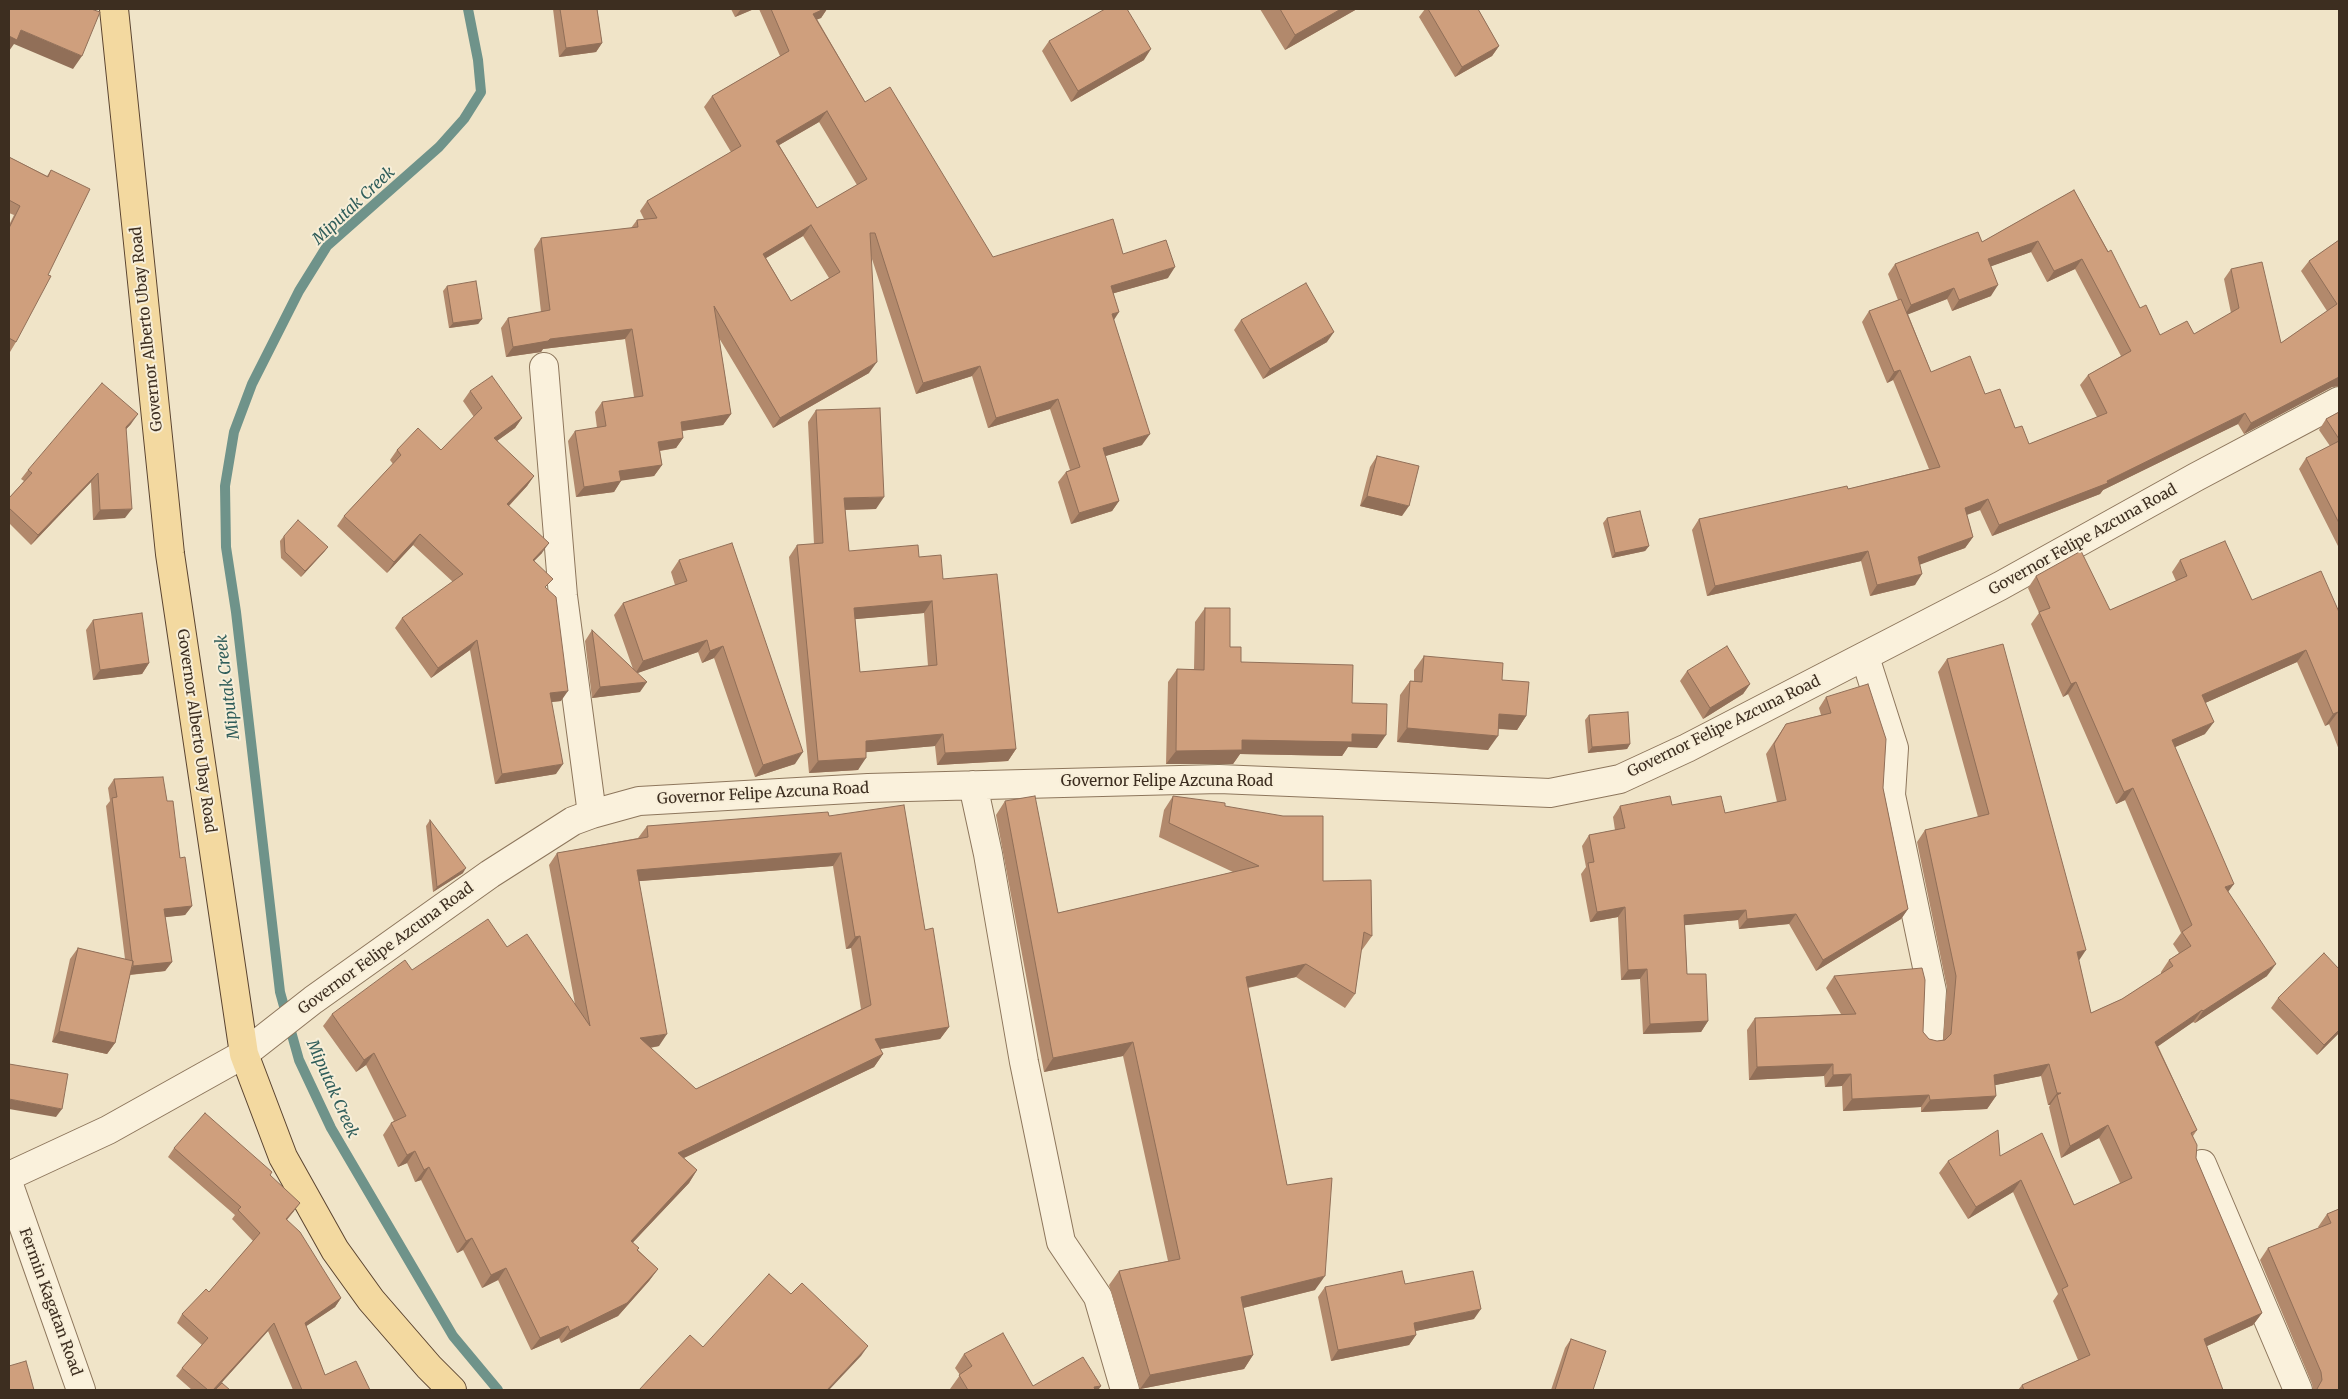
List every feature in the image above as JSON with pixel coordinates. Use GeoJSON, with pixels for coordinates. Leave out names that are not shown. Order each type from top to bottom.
{"type":"FeatureCollection","features":[{"type":"Feature","properties":{"kind":"main road","name":"Governor Alberto Ubay Road"},"geometry":{"type":"LineString","coordinates":[[114,9],[170,554],[244,1054],[283,1157],[335,1250],[371,1300],[429,1367],[452,1390]]}},
{"type":"Feature","properties":{"kind":"street"},"geometry":{"type":"LineString","coordinates":[[544,367],[563,596],[592,814]]}},
{"type":"Feature","properties":{"kind":"street","name":"Governor Felipe Azcuna Road"},"geometry":{"type":"LineString","coordinates":[[9,1176],[108,1130],[244,1054],[313,1000],[490,874],[573,821],[592,814],[639,801],[868,788],[1219,779],[1550,793],[1620,779],[1687,748],[1865,657],[2000,586],[2196,477],[2339,401]]}},
{"type":"Feature","properties":{"kind":"street"},"geometry":{"type":"LineString","coordinates":[[1865,657],[1894,748],[1891,796],[1932,991],[1929,1038]]}},
{"type":"Feature","properties":{"kind":"street"},"geometry":{"type":"LineString","coordinates":[[973,785],[988,854],[1024,1062],[1061,1242],[1098,1297],[1125,1390]]}},
{"type":"Feature","properties":{"kind":"street"},"geometry":{"type":"LineString","coordinates":[[2202,1164],[2298,1390]]}},
{"type":"Feature","properties":{"kind":"street","name":"Fermin Kagatan Road"},"geometry":{"type":"LineString","coordinates":[[9,1185],[82,1390]]}},
{"type":"Feature","properties":{"kind":"building"},"geometry":{"type":"Polygon","coordinates":[[[9,9],[91,9],[100,12],[82,56],[21,30],[17,40],[9,36],[9,9]]]}},
{"type":"Feature","properties":{"kind":"building"},"geometry":{"type":"Polygon","coordinates":[[[560,9],[597,9],[602,43],[566,48],[560,9]]]}},
{"type":"Feature","properties":{"kind":"building"},"geometry":{"type":"Polygon","coordinates":[[[771,9],[824,9],[813,14],[865,102],[890,87],[993,257],[1113,219],[1123,254],[1166,240],[1175,267],[1111,286],[1119,312],[1112,314],[1150,434],[1103,448],[1119,501],[1079,513],[1066,472],[1080,467],[1058,399],[996,418],[980,366],[923,383],[875,233],[870,233],[877,362],[780,418],[714,306],[731,414],[681,422],[683,438],[658,442],[662,465],[619,471],[621,481],[584,487],[575,431],[606,426],[602,402],[643,396],[632,329],[550,339],[548,341],[513,347],[508,318],[550,310],[541,238],[638,227],[637,220],[657,218],[647,201],[741,146],[712,96],[789,51],[771,9]],[[827,111],[776,141],[817,208],[867,179],[827,111]],[[811,225],[763,254],[791,301],[840,272],[811,225]]]}},
{"type":"Feature","properties":{"kind":"building"},"geometry":{"type":"Polygon","coordinates":[[[1105,9],[1127,9],[1151,49],[1078,91],[1049,41],[1105,9]]]}},
{"type":"Feature","properties":{"kind":"building"},"geometry":{"type":"Polygon","coordinates":[[[1280,9],[1341,9],[1295,35],[1280,9]]]}},
{"type":"Feature","properties":{"kind":"building"},"geometry":{"type":"Polygon","coordinates":[[[1428,9],[1478,9],[1499,46],[1462,67],[1428,9]]]}},
{"type":"Feature","properties":{"kind":"building"},"geometry":{"type":"Polygon","coordinates":[[[9,157],[48,177],[51,170],[90,189],[48,275],[51,276],[16,342],[9,338],[9,228],[20,206],[9,200],[9,157]]]}},
{"type":"Feature","properties":{"kind":"building"},"geometry":{"type":"Polygon","coordinates":[[[2074,190],[2108,252],[2111,250],[2140,308],[2146,305],[2160,335],[2187,321],[2194,334],[2239,308],[2231,269],[2262,262],[2281,343],[2337,304],[2309,261],[2339,240],[2339,377],[2251,423],[2245,413],[2107,481],[2108,483],[1999,525],[1988,499],[1965,508],[1973,537],[1918,557],[1922,574],[1877,585],[1868,551],[1715,586],[1699,519],[1847,486],[1848,489],[1940,467],[1900,370],[1894,372],[1869,311],[1901,299],[1931,372],[1970,356],[1985,394],[2000,389],[2015,428],[2022,426],[2029,444],[2107,413],[2088,375],[2131,351],[2082,259],[2054,271],[2038,241],[1988,259],[1998,285],[1959,300],[1954,288],[1911,305],[1895,264],[1978,232],[1982,242],[2074,190]]]}},
{"type":"Feature","properties":{"kind":"building"},"geometry":{"type":"Polygon","coordinates":[[[476,281],[482,319],[453,323],[447,286],[476,281]]]}},
{"type":"Feature","properties":{"kind":"building"},"geometry":{"type":"Polygon","coordinates":[[[1306,283],[1334,332],[1270,369],[1241,320],[1306,283]]]}},
{"type":"Feature","properties":{"kind":"building"},"geometry":{"type":"Polygon","coordinates":[[[492,376],[522,418],[494,438],[534,476],[507,504],[549,543],[533,560],[553,579],[545,587],[556,597],[568,691],[550,693],[563,764],[502,774],[477,640],[438,668],[402,618],[463,574],[420,534],[394,562],[344,516],[401,455],[397,450],[418,428],[441,450],[482,408],[470,391],[492,376]]]}},
{"type":"Feature","properties":{"kind":"building"},"geometry":{"type":"Polygon","coordinates":[[[102,383],[138,414],[126,427],[132,509],[100,510],[98,473],[38,535],[9,508],[9,498],[32,473],[28,470],[102,383]]]}},
{"type":"Feature","properties":{"kind":"building"},"geometry":{"type":"Polygon","coordinates":[[[880,408],[884,497],[844,498],[849,551],[918,545],[919,557],[941,555],[943,579],[997,574],[1016,749],[945,753],[943,734],[866,741],[866,758],[818,761],[797,545],[823,543],[816,410],[880,408]],[[932,601],[854,608],[860,672],[937,665],[932,601]]]}},
{"type":"Feature","properties":{"kind":"building"},"geometry":{"type":"Polygon","coordinates":[[[2339,412],[2339,439],[2326,419],[2339,412]]]}},
{"type":"Feature","properties":{"kind":"building"},"geometry":{"type":"Polygon","coordinates":[[[2339,441],[2339,523],[2306,458],[2339,441]]]}},
{"type":"Feature","properties":{"kind":"building"},"geometry":{"type":"Polygon","coordinates":[[[1377,456],[1419,466],[1409,506],[1367,496],[1377,456]]]}},
{"type":"Feature","properties":{"kind":"building"},"geometry":{"type":"Polygon","coordinates":[[[1640,511],[1649,546],[1615,553],[1607,518],[1640,511]]]}},
{"type":"Feature","properties":{"kind":"building"},"geometry":{"type":"Polygon","coordinates":[[[298,520],[328,547],[305,571],[285,552],[284,536],[298,520]]]}},
{"type":"Feature","properties":{"kind":"building"},"geometry":{"type":"Polygon","coordinates":[[[2225,541],[2252,600],[2321,571],[2339,612],[2339,716],[2338,712],[2333,714],[2306,650],[2202,695],[2214,722],[2172,740],[2234,884],[2225,887],[2276,964],[2155,1042],[2197,1130],[2191,1133],[2197,1145],[2196,1158],[2262,1313],[2204,1339],[2223,1390],[2024,1390],[2022,1385],[2090,1355],[2062,1289],[2068,1286],[2021,1180],[1976,1207],[1948,1161],[1998,1130],[2000,1156],[2042,1133],[2074,1205],[2132,1178],[2108,1125],[2070,1146],[2057,1095],[2061,1093],[2057,1093],[2049,1064],[1994,1075],[1996,1096],[1930,1100],[1929,1095],[1852,1099],[1851,1074],[1833,1075],[1833,1064],[1757,1067],[1755,1018],[1856,1014],[1834,976],[1922,968],[1925,980],[1923,1032],[1929,1039],[1937,1041],[1945,1040],[1951,1034],[1956,976],[1925,830],[1989,814],[1947,659],[2003,644],[2086,950],[2077,952],[2091,1013],[2122,999],[2173,966],[2169,960],[2191,946],[2182,932],[2192,925],[2133,788],[2124,792],[2076,682],[2071,684],[2039,612],[2050,608],[2036,576],[2081,551],[2110,610],[2187,576],[2180,560],[2225,541]]]}},
{"type":"Feature","properties":{"kind":"building"},"geometry":{"type":"Polygon","coordinates":[[[732,543],[803,752],[763,765],[723,646],[710,651],[707,640],[643,661],[623,603],[687,581],[679,560],[732,543]]]}},
{"type":"Feature","properties":{"kind":"building"},"geometry":{"type":"Polygon","coordinates":[[[1205,608],[1230,608],[1230,647],[1241,647],[1241,662],[1353,665],[1352,703],[1387,704],[1386,735],[1352,734],[1352,742],[1242,740],[1242,750],[1176,751],[1177,669],[1204,670],[1205,608]]]}},
{"type":"Feature","properties":{"kind":"building"},"geometry":{"type":"Polygon","coordinates":[[[142,613],[149,663],[100,670],[93,620],[142,613]]]}},
{"type":"Feature","properties":{"kind":"building"},"geometry":{"type":"Polygon","coordinates":[[[592,630],[647,682],[600,687],[592,630]]]}},
{"type":"Feature","properties":{"kind":"building"},"geometry":{"type":"Polygon","coordinates":[[[1727,646],[1750,684],[1710,708],[1687,671],[1727,646]]]}},
{"type":"Feature","properties":{"kind":"building"},"geometry":{"type":"Polygon","coordinates":[[[1424,656],[1503,663],[1502,680],[1529,682],[1526,716],[1499,714],[1498,736],[1407,728],[1410,681],[1422,682],[1424,656]]]}},
{"type":"Feature","properties":{"kind":"building"},"geometry":{"type":"Polygon","coordinates":[[[1868,684],[1886,739],[1883,788],[1908,909],[1823,960],[1796,914],[1747,919],[1746,910],[1684,915],[1687,974],[1706,974],[1708,1021],[1650,1024],[1647,969],[1628,970],[1625,907],[1597,912],[1588,863],[1594,862],[1589,835],[1625,828],[1620,806],[1670,796],[1672,805],[1721,796],[1725,813],[1786,800],[1774,744],[1786,724],[1831,713],[1826,697],[1868,684]]]}},
{"type":"Feature","properties":{"kind":"building"},"geometry":{"type":"Polygon","coordinates":[[[1628,712],[1630,744],[1592,747],[1589,715],[1628,712]]]}},
{"type":"Feature","properties":{"kind":"building"},"geometry":{"type":"Polygon","coordinates":[[[163,777],[167,801],[173,801],[180,858],[185,857],[192,906],[164,909],[172,962],[133,966],[112,798],[117,797],[114,779],[163,777]]]}},
{"type":"Feature","properties":{"kind":"building"},"geometry":{"type":"Polygon","coordinates":[[[1035,796],[1058,913],[1259,866],[1169,823],[1173,796],[1225,803],[1225,806],[1283,816],[1323,816],[1323,881],[1371,880],[1372,936],[1364,932],[1355,994],[1306,964],[1246,977],[1287,1185],[1332,1178],[1325,1276],[1241,1297],[1253,1355],[1150,1375],[1119,1271],[1180,1259],[1133,1042],[1053,1058],[1005,801],[1035,796]]]}},
{"type":"Feature","properties":{"kind":"building"},"geometry":{"type":"Polygon","coordinates":[[[904,805],[925,930],[933,928],[949,1027],[875,1039],[883,1054],[678,1153],[697,1170],[631,1241],[639,1248],[637,1250],[658,1269],[627,1303],[570,1331],[568,1326],[540,1338],[506,1268],[491,1275],[472,1238],[466,1241],[429,1167],[424,1170],[415,1151],[407,1155],[391,1123],[406,1116],[374,1053],[364,1060],[332,1014],[405,960],[412,970],[488,919],[507,947],[527,934],[590,1026],[557,853],[648,837],[647,826],[828,812],[829,816],[904,805]],[[841,853],[637,870],[667,1034],[640,1038],[696,1089],[871,1005],[860,936],[855,937],[841,853]]]}},
{"type":"Feature","properties":{"kind":"building"},"geometry":{"type":"Polygon","coordinates":[[[430,820],[466,868],[437,887],[430,820]]]}},
{"type":"Feature","properties":{"kind":"building"},"geometry":{"type":"Polygon","coordinates":[[[78,948],[133,961],[115,1043],[59,1031],[78,948]]]}},
{"type":"Feature","properties":{"kind":"building"},"geometry":{"type":"Polygon","coordinates":[[[2324,953],[2339,969],[2339,1030],[2324,1045],[2278,998],[2324,953]]]}},
{"type":"Feature","properties":{"kind":"building"},"geometry":{"type":"Polygon","coordinates":[[[9,1064],[68,1074],[62,1109],[9,1099],[9,1064]]]}},
{"type":"Feature","properties":{"kind":"building"},"geometry":{"type":"Polygon","coordinates":[[[205,1113],[272,1172],[270,1175],[300,1203],[286,1219],[300,1232],[341,1298],[305,1323],[325,1375],[356,1361],[370,1390],[302,1390],[274,1323],[213,1390],[208,1390],[182,1368],[208,1338],[182,1314],[206,1289],[209,1292],[260,1233],[238,1210],[241,1207],[174,1148],[205,1113]]]}},
{"type":"Feature","properties":{"kind":"building"},"geometry":{"type":"Polygon","coordinates":[[[2339,1209],[2339,1390],[2318,1390],[2322,1380],[2321,1372],[2268,1248],[2331,1223],[2327,1214],[2339,1209]]]}},
{"type":"Feature","properties":{"kind":"building"},"geometry":{"type":"Polygon","coordinates":[[[1402,1271],[1405,1284],[1473,1271],[1481,1309],[1414,1323],[1416,1335],[1338,1350],[1325,1287],[1402,1271]]]}},
{"type":"Feature","properties":{"kind":"building"},"geometry":{"type":"Polygon","coordinates":[[[769,1274],[791,1294],[802,1283],[868,1346],[827,1390],[639,1390],[690,1335],[703,1347],[769,1274]]]}},
{"type":"Feature","properties":{"kind":"building"},"geometry":{"type":"Polygon","coordinates":[[[1003,1333],[1033,1386],[1083,1357],[1101,1386],[1094,1387],[1095,1390],[968,1390],[959,1375],[972,1366],[964,1354],[1003,1333]]]}},
{"type":"Feature","properties":{"kind":"building"},"geometry":{"type":"Polygon","coordinates":[[[1571,1339],[1606,1351],[1593,1390],[1555,1390],[1571,1339]]]}},
{"type":"Feature","properties":{"kind":"building"},"geometry":{"type":"Polygon","coordinates":[[[26,1361],[34,1390],[9,1390],[9,1366],[26,1361]]]}},
{"type":"Feature","properties":{"kind":"building"},"geometry":{"type":"Polygon","coordinates":[[[222,1383],[230,1390],[215,1390],[222,1383]]]}},
{"type":"Feature","properties":{"kind":"waterway","name":"Miputak Creek"},"geometry":{"type":"LineString","coordinates":[[468,9],[478,60],[481,92],[464,119],[439,147],[327,246],[299,291],[252,384],[234,432],[225,486],[226,547],[236,612],[280,992],[299,1060],[331,1128],[453,1336],[498,1390]]}}]}
